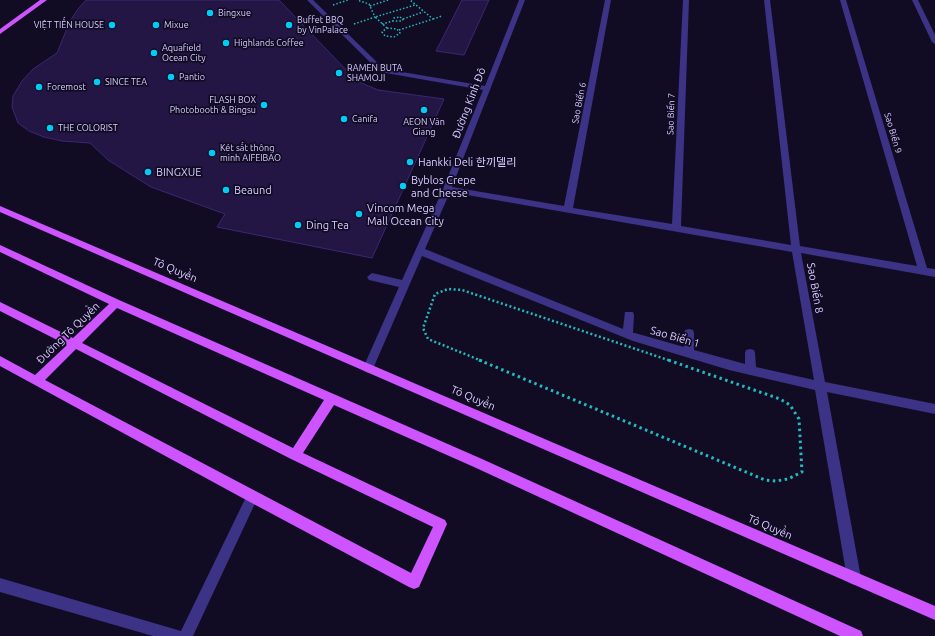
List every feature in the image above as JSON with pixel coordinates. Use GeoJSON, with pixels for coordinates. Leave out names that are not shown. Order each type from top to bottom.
{"type":"FeatureCollection","features":[{"type":"Feature","properties":{"kind":"main road"},"geometry":{"type":"LineString","coordinates":[[0,32],[44,0]]}},
{"type":"Feature","properties":{"kind":"main road","name":"Tô Quyền"},"geometry":{"type":"LineString","coordinates":[[0,209],[935,613]]}},
{"type":"Feature","properties":{"kind":"main road"},"geometry":{"type":"LineString","coordinates":[[0,248],[116,303],[485,466],[856,636]]}},
{"type":"Feature","properties":{"kind":"main road","name":"Đường Tô Quyền"},"geometry":{"type":"LineString","coordinates":[[37,380],[116,303]]}},
{"type":"Feature","properties":{"kind":"main road"},"geometry":{"type":"LineString","coordinates":[[0,306],[295,455],[442,524],[414,582],[252,497],[0,361]]}},
{"type":"Feature","properties":{"kind":"main road"},"geometry":{"type":"LineString","coordinates":[[295,455],[332,398]]}},
{"type":"Feature","properties":{"kind":"street"},"geometry":{"type":"LineString","coordinates":[[310,0],[382,70],[486,88]]}},
{"type":"Feature","properties":{"kind":"street","name":"Đường Kinh Đô"},"geometry":{"type":"LineString","coordinates":[[368,368],[406,285],[447,189],[522,0]]}},
{"type":"Feature","properties":{"kind":"street","name":"Sao Biển 6"},"geometry":{"type":"LineString","coordinates":[[568,210],[608,0]]}},
{"type":"Feature","properties":{"kind":"street","name":"Sao Biển 7"},"geometry":{"type":"LineString","coordinates":[[676,229],[686,0]]}},
{"type":"Feature","properties":{"kind":"street","name":"Sao Biển 8"},"geometry":{"type":"LineString","coordinates":[[766,0],[796,249],[854,578]]}},
{"type":"Feature","properties":{"kind":"street","name":"Sao Biển 9"},"geometry":{"type":"LineString","coordinates":[[843,0],[923,271]]}},
{"type":"Feature","properties":{"kind":"street"},"geometry":{"type":"LineString","coordinates":[[915,0],[935,42]]}},
{"type":"Feature","properties":{"kind":"street"},"geometry":{"type":"LineString","coordinates":[[447,189],[935,273]]}},
{"type":"Feature","properties":{"kind":"street","name":"Sao Biển 1"},"geometry":{"type":"LineString","coordinates":[[420,251],[628,335],[751,370],[820,386],[935,409]]}},
{"type":"Feature","properties":{"kind":"street"},"geometry":{"type":"LineString","coordinates":[[372,277],[406,285]]}},
{"type":"Feature","properties":{"kind":"street"},"geometry":{"type":"LineString","coordinates":[[628,335],[629,315]]}},
{"type":"Feature","properties":{"kind":"street"},"geometry":{"type":"LineString","coordinates":[[689,334],[689,353]]}},
{"type":"Feature","properties":{"kind":"street"},"geometry":{"type":"LineString","coordinates":[[750,353],[751,370]]}},
{"type":"Feature","properties":{"kind":"street"},"geometry":{"type":"LineString","coordinates":[[186,636],[252,497]]}},
{"type":"Feature","properties":{"kind":"street"},"geometry":{"type":"LineString","coordinates":[[0,585],[177,636]]}},
{"type":"Feature","properties":{"kind":"path"},"geometry":{"type":"LineString","coordinates":[[357,0],[370,6],[375,17],[387,28],[399,30],[442,16]]}},
{"type":"Feature","properties":{"kind":"path"},"geometry":{"type":"LineString","coordinates":[[370,6],[388,0]]}},
{"type":"Feature","properties":{"kind":"path"},"geometry":{"type":"LineString","coordinates":[[410,0],[433,19]]}},
{"type":"Feature","properties":{"kind":"path"},"geometry":{"type":"LineString","coordinates":[[339,28],[416,5]]}},
{"type":"Feature","properties":{"kind":"path"},"geometry":{"type":"LineString","coordinates":[[390,13],[395,17],[403,19],[424,12]]}},
{"type":"Feature","properties":{"kind":"path"},"geometry":{"type":"LineString","coordinates":[[393,21],[395,17]]}},
{"type":"Feature","properties":{"kind":"path"},"geometry":{"type":"LineString","coordinates":[[382,24],[393,21],[401,22],[408,27]]}},
{"type":"Feature","properties":{"kind":"path"},"geometry":{"type":"LineString","coordinates":[[387,28],[382,32],[383,35],[388,37],[396,36],[400,33],[399,30]]}},
{"type":"Feature","properties":{"kind":"path"},"geometry":{"type":"LineString","coordinates":[[448,288],[462,290],[780,399],[790,405],[799,420],[802,472],[788,479],[776,481],[765,480],[428,339],[423,328],[435,294],[448,288]]}},
{"type":"Feature","properties":{"kind":"building"},"geometry":{"type":"Polygon","coordinates":[[[86,0],[279,0],[359,82],[378,90],[444,99],[372,258],[217,227],[225,214],[151,187],[108,160],[90,143],[62,141],[44,137],[29,131],[18,123],[12,107],[13,96],[22,81],[33,69],[57,53],[70,21],[86,0]]]}},
{"type":"Feature","properties":{"kind":"building"},"geometry":{"type":"Polygon","coordinates":[[[462,0],[489,0],[464,55],[436,51],[462,0]]]}},
{"type":"Feature","properties":{"kind":"place","name":"Bingxue"},"geometry":{"type":"Point","coordinates":[210,13]}},
{"type":"Feature","properties":{"kind":"place","name":"VIỆT TIẾN HOUSE"},"geometry":{"type":"Point","coordinates":[112,25]}},
{"type":"Feature","properties":{"kind":"place","name":"Mixue"},"geometry":{"type":"Point","coordinates":[156,25]}},
{"type":"Feature","properties":{"kind":"place","name":"Buffet BBQ by VinPalace"},"geometry":{"type":"Point","coordinates":[289,25]}},
{"type":"Feature","properties":{"kind":"place","name":"Highlands Coffee"},"geometry":{"type":"Point","coordinates":[226,43]}},
{"type":"Feature","properties":{"kind":"place","name":"Aquafield Ocean City"},"geometry":{"type":"Point","coordinates":[154,53]}},
{"type":"Feature","properties":{"kind":"place","name":"RAMEN BUTA SHAMOJI"},"geometry":{"type":"Point","coordinates":[339,73]}},
{"type":"Feature","properties":{"kind":"place","name":"Pantio"},"geometry":{"type":"Point","coordinates":[171,77]}},
{"type":"Feature","properties":{"kind":"place","name":"SINCE TEA"},"geometry":{"type":"Point","coordinates":[97,82]}},
{"type":"Feature","properties":{"kind":"place","name":"Foremost"},"geometry":{"type":"Point","coordinates":[39,87]}},
{"type":"Feature","properties":{"kind":"place","name":"FLASH BOX Photobooth & Bingsu"},"geometry":{"type":"Point","coordinates":[264,105]}},
{"type":"Feature","properties":{"kind":"place","name":"AEON Văn Giang"},"geometry":{"type":"Point","coordinates":[424,110]}},
{"type":"Feature","properties":{"kind":"place","name":"Canifa"},"geometry":{"type":"Point","coordinates":[344,119]}},
{"type":"Feature","properties":{"kind":"place","name":"THE COLORIST"},"geometry":{"type":"Point","coordinates":[50,128]}},
{"type":"Feature","properties":{"kind":"place","name":"Két sắt thông minh AIFEIBAO"},"geometry":{"type":"Point","coordinates":[212,153]}},
{"type":"Feature","properties":{"kind":"place","name":"Hankki Deli 한끼델리"},"geometry":{"type":"Point","coordinates":[410,162]}},
{"type":"Feature","properties":{"kind":"place","name":"BINGXUE"},"geometry":{"type":"Point","coordinates":[148,172]}},
{"type":"Feature","properties":{"kind":"place","name":"Byblos Crepe and Cheese"},"geometry":{"type":"Point","coordinates":[403,186]}},
{"type":"Feature","properties":{"kind":"place","name":"Beaund"},"geometry":{"type":"Point","coordinates":[226,190]}},
{"type":"Feature","properties":{"kind":"place","name":"Vincom Mega Mall Ocean City"},"geometry":{"type":"Point","coordinates":[359,214]}},
{"type":"Feature","properties":{"kind":"place","name":"Ding Tea"},"geometry":{"type":"Point","coordinates":[298,225]}}]}
